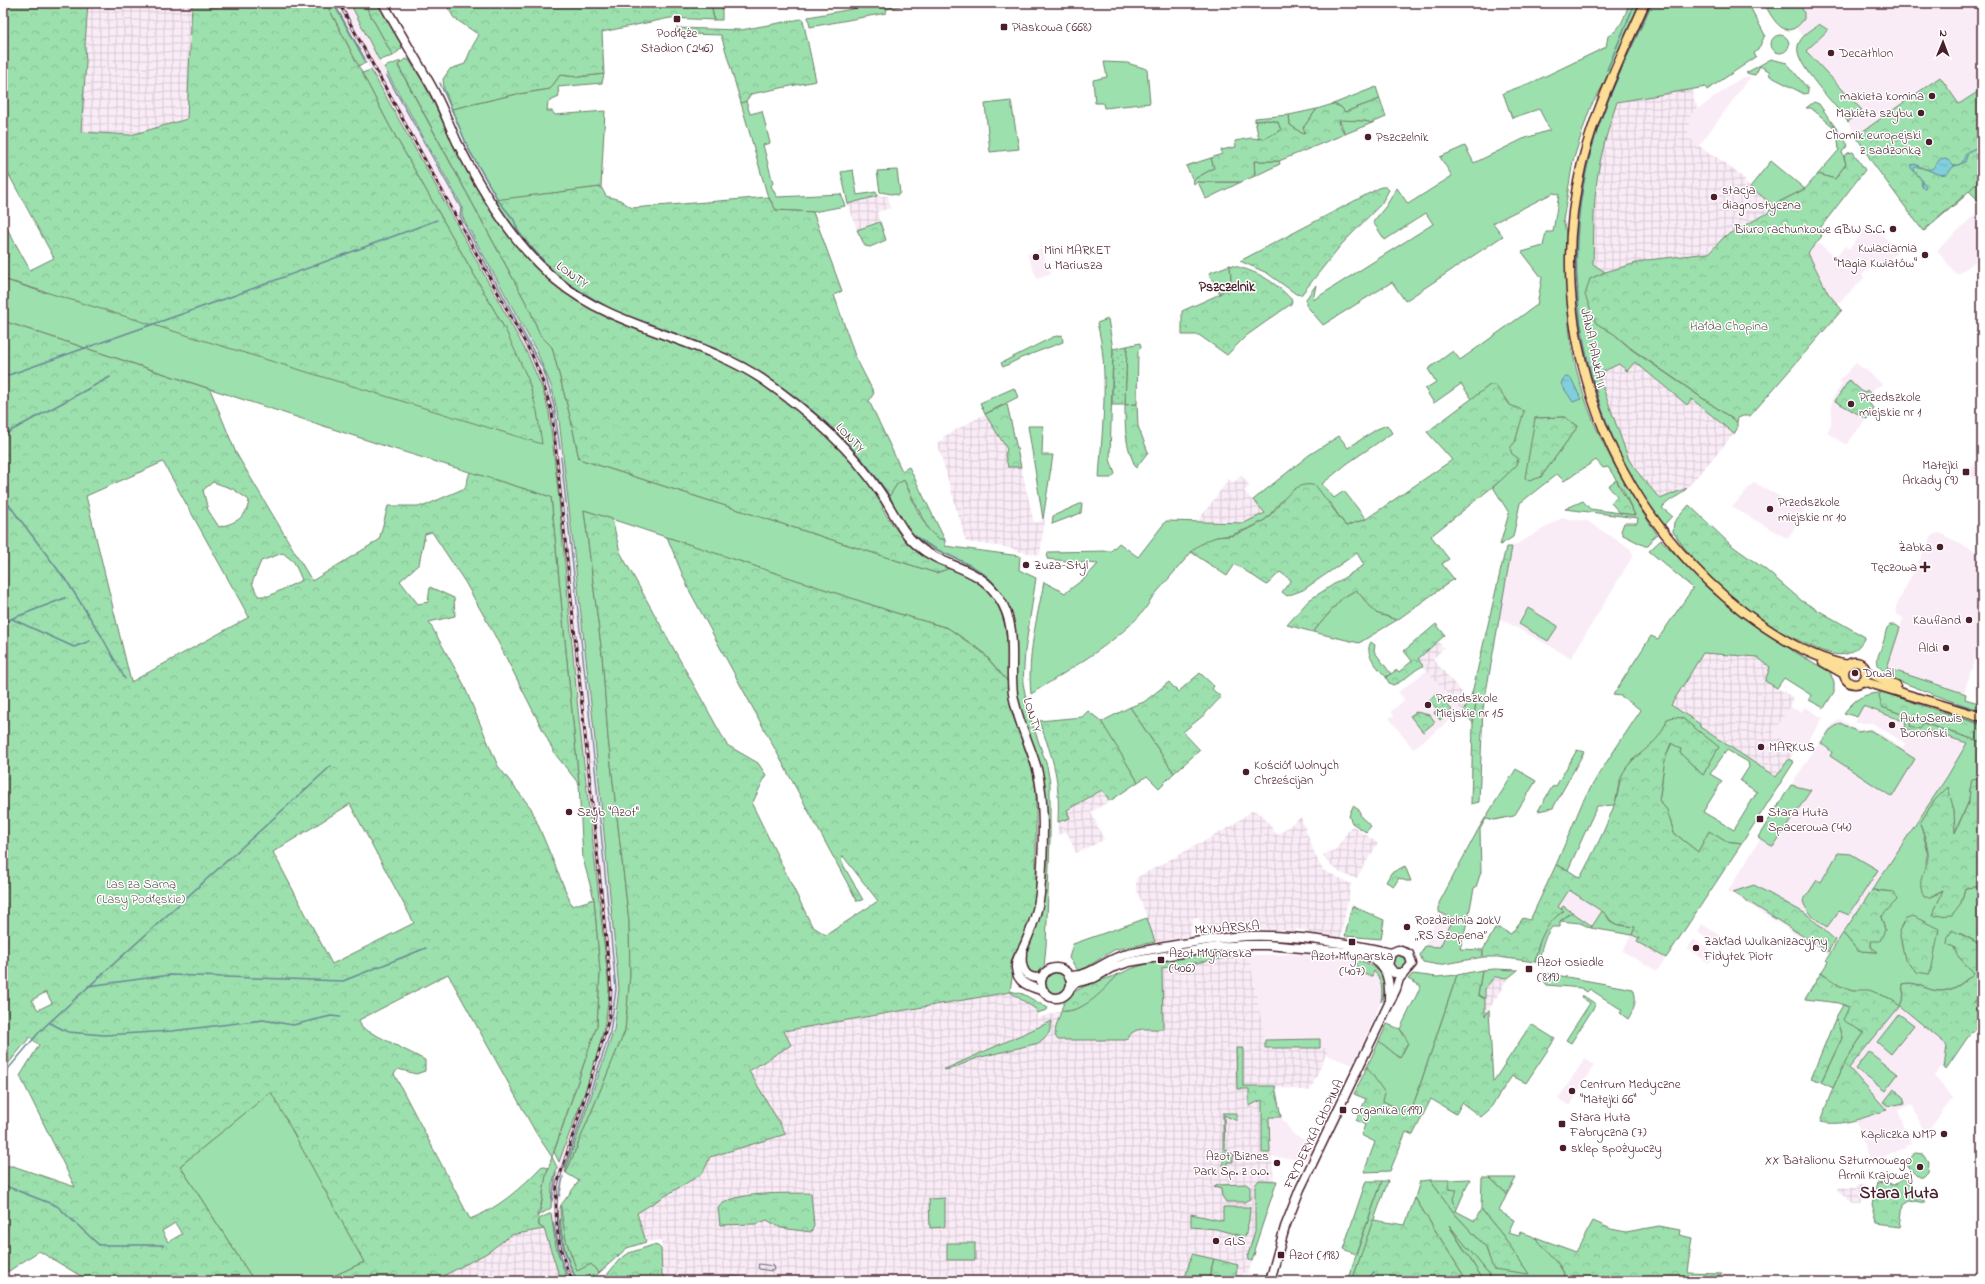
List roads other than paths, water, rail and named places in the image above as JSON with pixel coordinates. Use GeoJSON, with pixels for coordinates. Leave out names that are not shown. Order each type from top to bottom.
{"type":"FeatureCollection","features":[{"type":"Feature","properties":{"kind":"main road","name":"LONTY"},"geometry":{"type":"LineString","coordinates":[[383,3],[429,83],[474,172],[516,239],[543,269],[567,289],[591,304],[617,316],[699,347],[731,361],[780,392],[810,415],[842,445],[880,492],[896,520],[917,545],[927,552],[975,575],[988,584],[999,598],[1006,612],[1012,631],[1014,698],[1037,770],[1041,791],[1042,819],[1040,898],[1036,918],[1016,964],[1019,978],[1026,986],[1044,991]]}},
{"type":"Feature","properties":{"kind":"main road","name":"JANA PAWŁA II"},"geometry":{"type":"LineString","coordinates":[[1645,3],[1600,105],[1589,139],[1577,187],[1572,225],[1570,276],[1574,321],[1580,358],[1594,407],[1609,444],[1630,484],[1655,522],[1684,557],[1712,585],[1740,609],[1800,650],[1829,662],[1848,665]]}},
{"type":"Feature","properties":{"kind":"main road","name":"JANA PAWŁA II"},"geometry":{"type":"LineString","coordinates":[[1782,638],[1829,662],[1844,674]]}},
{"type":"Feature","properties":{"kind":"main road"},"geometry":{"type":"LineString","coordinates":[[1951,706],[1862,681],[1856,684],[1851,683],[1846,679],[1844,674],[1848,665],[1858,663],[1863,666],[1865,671],[1883,680],[1982,717]]}},
{"type":"Feature","properties":{"kind":"main road"},"geometry":{"type":"LineString","coordinates":[[1862,681],[1865,671]]}},
{"type":"Feature","properties":{"kind":"main road","name":"MŁYNARSKA"},"geometry":{"type":"LineString","coordinates":[[1069,976],[1080,976],[1091,972],[1107,962],[1126,954],[1215,939],[1247,936],[1361,946],[1389,957]]}},
{"type":"Feature","properties":{"kind":"main road","name":"MŁYNARSKA"},"geometry":{"type":"LineString","coordinates":[[1070,988],[1075,983],[1094,978],[1111,968],[1129,962],[1218,947],[1246,945],[1279,946],[1372,954],[1389,957]]}},
{"type":"Feature","properties":{"kind":"main road","name":"MŁYNARSKA"},"geometry":{"type":"LineString","coordinates":[[1389,957],[1394,951],[1402,950],[1409,954],[1412,960]]}},
{"type":"Feature","properties":{"kind":"main road"},"geometry":{"type":"LineString","coordinates":[[1022,953],[1022,965],[1026,974],[1033,978],[1042,977]]}},
{"type":"Feature","properties":{"kind":"main road","name":"MŁYNARSKA"},"geometry":{"type":"LineString","coordinates":[[1361,954],[1378,961],[1385,969],[1390,983],[1389,1002]]}},
{"type":"Feature","properties":{"kind":"main road"},"geometry":{"type":"LineString","coordinates":[[1389,957],[1389,968],[1394,972],[1403,974]]}},
{"type":"Feature","properties":{"kind":"main road","name":"FRYDERYKA CHOPINA"},"geometry":{"type":"LineString","coordinates":[[1270,1281],[1285,1227],[1300,1189],[1361,1064],[1389,1002],[1403,974],[1410,968],[1412,960]]}},
{"type":"Feature","properties":{"kind":"main road"},"geometry":{"type":"LineString","coordinates":[[1055,968],[1061,969],[1069,976],[1070,988],[1067,993],[1057,998],[1049,995],[1042,987],[1042,977],[1045,973],[1055,968]]}},
{"type":"Feature","properties":{"kind":"main road","name":"FRYDERYKA CHOPINA"},"geometry":{"type":"LineString","coordinates":[[1389,1002],[1394,972]]}},
{"type":"Feature","properties":{"kind":"water"},"geometry":{"type":"Polygon","coordinates":[[[1982,145],[1982,148],[1978,148],[1968,153],[1965,162],[1962,163],[1967,152],[1982,145]]]}},
{"type":"Feature","properties":{"kind":"water"},"geometry":{"type":"Polygon","coordinates":[[[1941,158],[1948,160],[1954,166],[1956,165],[1949,172],[1942,175],[1925,169],[1932,169],[1941,158]]]}},
{"type":"Feature","properties":{"kind":"water"},"geometry":{"type":"Polygon","coordinates":[[[1915,164],[1924,168],[1915,167],[1914,170],[1920,177],[1911,168],[1911,165],[1915,164]]]}},
{"type":"Feature","properties":{"kind":"water"},"geometry":{"type":"Polygon","coordinates":[[[1921,179],[1926,186],[1925,188],[1922,187],[1921,179]]]}},
{"type":"Feature","properties":{"kind":"water"},"geometry":{"type":"Polygon","coordinates":[[[1566,377],[1571,378],[1581,399],[1573,402],[1561,384],[1563,379],[1566,377]]]}},
{"type":"Feature","properties":{"kind":"waterway"},"geometry":{"type":"LineString","coordinates":[[334,3],[365,59]]}},
{"type":"Feature","properties":{"kind":"waterway"},"geometry":{"type":"LineString","coordinates":[[1607,70],[1635,3]]}},
{"type":"Feature","properties":{"kind":"waterway"},"geometry":{"type":"LineString","coordinates":[[1618,450],[1602,409],[1589,367],[1581,325],[1577,282],[1577,239],[1582,196],[1591,153],[1604,111],[1650,6]]}},
{"type":"Feature","properties":{"kind":"waterway"},"geometry":{"type":"LineString","coordinates":[[387,76],[461,208],[460,216],[544,371],[554,406],[560,449]]}},
{"type":"Feature","properties":{"kind":"waterway"},"geometry":{"type":"LineString","coordinates":[[440,83],[469,150],[498,200],[514,220],[518,231],[524,239],[554,272],[572,286],[610,309],[729,355]]}},
{"type":"Feature","properties":{"kind":"waterway"},"geometry":{"type":"LineString","coordinates":[[3,377],[233,296],[437,220]]}},
{"type":"Feature","properties":{"kind":"waterway"},"geometry":{"type":"LineString","coordinates":[[742,362],[791,394],[836,432],[875,475],[892,501]]}},
{"type":"Feature","properties":{"kind":"waterway"},"geometry":{"type":"LineString","coordinates":[[3,435],[110,377]]}},
{"type":"Feature","properties":{"kind":"waterway"},"geometry":{"type":"LineString","coordinates":[[561,457],[594,758],[616,989],[610,1033],[565,1168]]}},
{"type":"Feature","properties":{"kind":"waterway"},"geometry":{"type":"LineString","coordinates":[[1627,467],[1634,480]]}},
{"type":"Feature","properties":{"kind":"waterway"},"geometry":{"type":"LineString","coordinates":[[3,497],[68,583],[101,635],[125,679]]}},
{"type":"Feature","properties":{"kind":"waterway"},"geometry":{"type":"LineString","coordinates":[[914,535],[925,543],[960,560],[982,573],[1001,593]]}},
{"type":"Feature","properties":{"kind":"waterway"},"geometry":{"type":"LineString","coordinates":[[3,622],[65,598]]}},
{"type":"Feature","properties":{"kind":"waterway"},"geometry":{"type":"LineString","coordinates":[[12,619],[74,647],[90,641]]}},
{"type":"Feature","properties":{"kind":"waterway"},"geometry":{"type":"LineString","coordinates":[[1957,703],[1982,711]]}},
{"type":"Feature","properties":{"kind":"waterway"},"geometry":{"type":"LineString","coordinates":[[1953,713],[1982,723]]}},
{"type":"Feature","properties":{"kind":"waterway"},"geometry":{"type":"LineString","coordinates":[[3,1075],[41,1030],[331,766]]}},
{"type":"Feature","properties":{"kind":"waterway"},"geometry":{"type":"LineString","coordinates":[[88,986],[170,975],[343,981],[426,948]]}},
{"type":"Feature","properties":{"kind":"waterway"},"geometry":{"type":"LineString","coordinates":[[50,1023],[68,1032],[104,1035],[172,1031],[263,1020],[293,1025],[331,1016],[340,1017]]}},
{"type":"Feature","properties":{"kind":"waterway"},"geometry":{"type":"LineString","coordinates":[[552,1201],[556,1173]]}},
{"type":"Feature","properties":{"kind":"waterway"},"geometry":{"type":"LineString","coordinates":[[559,1196],[563,1177]]}},
{"type":"Feature","properties":{"kind":"waterway"},"geometry":{"type":"LineString","coordinates":[[3,1185],[57,1206],[99,1245],[163,1245]]}},
{"type":"Feature","properties":{"kind":"waterway"},"geometry":{"type":"LineString","coordinates":[[559,1219],[565,1251],[577,1281]]}},
{"type":"Feature","properties":{"kind":"waterway"},"geometry":{"type":"LineString","coordinates":[[553,1222],[560,1258],[569,1281]]}},
{"type":"Feature","properties":{"kind":"waterway"},"geometry":{"type":"LineString","coordinates":[[1364,1281],[1374,1272]]}},
{"type":"Feature","properties":{"kind":"waterway"},"geometry":{"type":"LineString","coordinates":[[725,1281],[745,1281]]}},
{"type":"Feature","properties":{"kind":"railway"},"geometry":{"type":"LineString","coordinates":[[339,3],[532,355],[541,377],[552,412],[611,989],[609,1017],[605,1033],[557,1185],[556,1210],[558,1234],[563,1258],[573,1281]]}},
{"type":"Feature","properties":{"kind":"place","name":"Podłęże Stadion (246)"},"geometry":{"type":"Point","coordinates":[677,19]}},
{"type":"Feature","properties":{"kind":"place","name":"Piaskowa (668)"},"geometry":{"type":"Point","coordinates":[1004,27]}},
{"type":"Feature","properties":{"kind":"place","name":"Decathlon"},"geometry":{"type":"Point","coordinates":[1831,53]}},
{"type":"Feature","properties":{"kind":"place","name":"makieta komina"},"geometry":{"type":"Point","coordinates":[1932,96]}},
{"type":"Feature","properties":{"kind":"place","name":"Makieta szybu"},"geometry":{"type":"Point","coordinates":[1921,113]}},
{"type":"Feature","properties":{"kind":"place","name":"Pszczelnik"},"geometry":{"type":"Point","coordinates":[1368,137]}},
{"type":"Feature","properties":{"kind":"place","name":"Chomik europejski z sadzonką"},"geometry":{"type":"Point","coordinates":[1929,142]}},
{"type":"Feature","properties":{"kind":"place","name":"stacja diagnostyczna"},"geometry":{"type":"Point","coordinates":[1714,197]}},
{"type":"Feature","properties":{"kind":"place","name":"Biuro rachunkowe GBW S.C."},"geometry":{"type":"Point","coordinates":[1893,229]}},
{"type":"Feature","properties":{"kind":"place","name":"Kwiaciarnia \"Magia Kwiatów\""},"geometry":{"type":"Point","coordinates":[1925,255]}},
{"type":"Feature","properties":{"kind":"place","name":"Mini MARKET u Mariusza"},"geometry":{"type":"Point","coordinates":[1036,257]}},
{"type":"Feature","properties":{"kind":"place","name":"Przedszkole miejskie nr 1"},"geometry":{"type":"Point","coordinates":[1851,404]}},
{"type":"Feature","properties":{"kind":"place","name":"Matejki Arkady (9)"},"geometry":{"type":"Point","coordinates":[1966,472]}},
{"type":"Feature","properties":{"kind":"place","name":"Przedszkole miejskie nr 10"},"geometry":{"type":"Point","coordinates":[1770,509]}},
{"type":"Feature","properties":{"kind":"place","name":"Żabka"},"geometry":{"type":"Point","coordinates":[1940,547]}},
{"type":"Feature","properties":{"kind":"place","name":"Zuza-Styl"},"geometry":{"type":"Point","coordinates":[1026,565]}},
{"type":"Feature","properties":{"kind":"place","name":"Tęczowa"},"geometry":{"type":"Point","coordinates":[1925,567]}},
{"type":"Feature","properties":{"kind":"place","name":"Kaufland"},"geometry":{"type":"Point","coordinates":[1969,620]}},
{"type":"Feature","properties":{"kind":"place","name":"Aldi"},"geometry":{"type":"Point","coordinates":[1946,648]}},
{"type":"Feature","properties":{"kind":"place","name":"Drwal"},"geometry":{"type":"Point","coordinates":[1855,673]}},
{"type":"Feature","properties":{"kind":"place","name":"Przedszkole Miejskie nr 15"},"geometry":{"type":"Point","coordinates":[1428,705]}},
{"type":"Feature","properties":{"kind":"place","name":"AutoSerwis Boroński"},"geometry":{"type":"Point","coordinates":[1892,725]}},
{"type":"Feature","properties":{"kind":"place","name":"MARKUS"},"geometry":{"type":"Point","coordinates":[1761,747]}},
{"type":"Feature","properties":{"kind":"place","name":"Kościół Wolnych Chrześcijan"},"geometry":{"type":"Point","coordinates":[1246,772]}},
{"type":"Feature","properties":{"kind":"place","name":"Szyb \"Azot\""},"geometry":{"type":"Point","coordinates":[569,812]}},
{"type":"Feature","properties":{"kind":"place","name":"Stara Huta Spacerowa (44)"},"geometry":{"type":"Point","coordinates":[1760,819]}},
{"type":"Feature","properties":{"kind":"place","name":"Rozdzielnia 20kV „RS Szopena”"},"geometry":{"type":"Point","coordinates":[1407,927]}},
{"type":"Feature","properties":{"kind":"place","name":"Azot Młynarska (407)"},"geometry":{"type":"Point","coordinates":[1352,942]}},
{"type":"Feature","properties":{"kind":"place","name":"Zakład Wulkanizacyjny Fidytek Piotr"},"geometry":{"type":"Point","coordinates":[1696,948]}},
{"type":"Feature","properties":{"kind":"place","name":"Azot Młynarska (406)"},"geometry":{"type":"Point","coordinates":[1161,960]}},
{"type":"Feature","properties":{"kind":"place","name":"Azot Osiedle (819)"},"geometry":{"type":"Point","coordinates":[1529,969]}},
{"type":"Feature","properties":{"kind":"place","name":"Centrum Medyczne \"Matejki 66\""},"geometry":{"type":"Point","coordinates":[1572,1091]}},
{"type":"Feature","properties":{"kind":"place","name":"Organika (199)"},"geometry":{"type":"Point","coordinates":[1343,1110]}},
{"type":"Feature","properties":{"kind":"place","name":"Stara Huta Fabryczna (7)"},"geometry":{"type":"Point","coordinates":[1562,1124]}},
{"type":"Feature","properties":{"kind":"place","name":"Kapliczka NMP"},"geometry":{"type":"Point","coordinates":[1944,1134]}},
{"type":"Feature","properties":{"kind":"place","name":"sklep spożywczy"},"geometry":{"type":"Point","coordinates":[1563,1148]}},
{"type":"Feature","properties":{"kind":"place","name":"Azot Biznes Park Sp. z o.o."},"geometry":{"type":"Point","coordinates":[1277,1163]}},
{"type":"Feature","properties":{"kind":"place","name":"XX Batalionu Szturmowego Armii Krajowej"},"geometry":{"type":"Point","coordinates":[1920,1167]}},
{"type":"Feature","properties":{"kind":"place","name":"GLS"},"geometry":{"type":"Point","coordinates":[1216,1241]}},
{"type":"Feature","properties":{"kind":"place","name":"Azot (198)"},"geometry":{"type":"Point","coordinates":[1281,1255]}},
{"type":"Feature","properties":{"kind":"district","name":"Pszczelnik"},"geometry":{"type":"Point","coordinates":[1227,287]}},
{"type":"Feature","properties":{"kind":"district","name":"Stara Huta"},"geometry":{"type":"Point","coordinates":[1899,1193]}},
{"type":"Feature","properties":{"kind":"park label","name":"Hałda Chopina"},"geometry":{"type":"Point","coordinates":[1729,326]}},
{"type":"Feature","properties":{"kind":"park label","name":"Las za Sarną (Lasy Podłęskie)"},"geometry":{"type":"Point","coordinates":[141,892]}}]}
